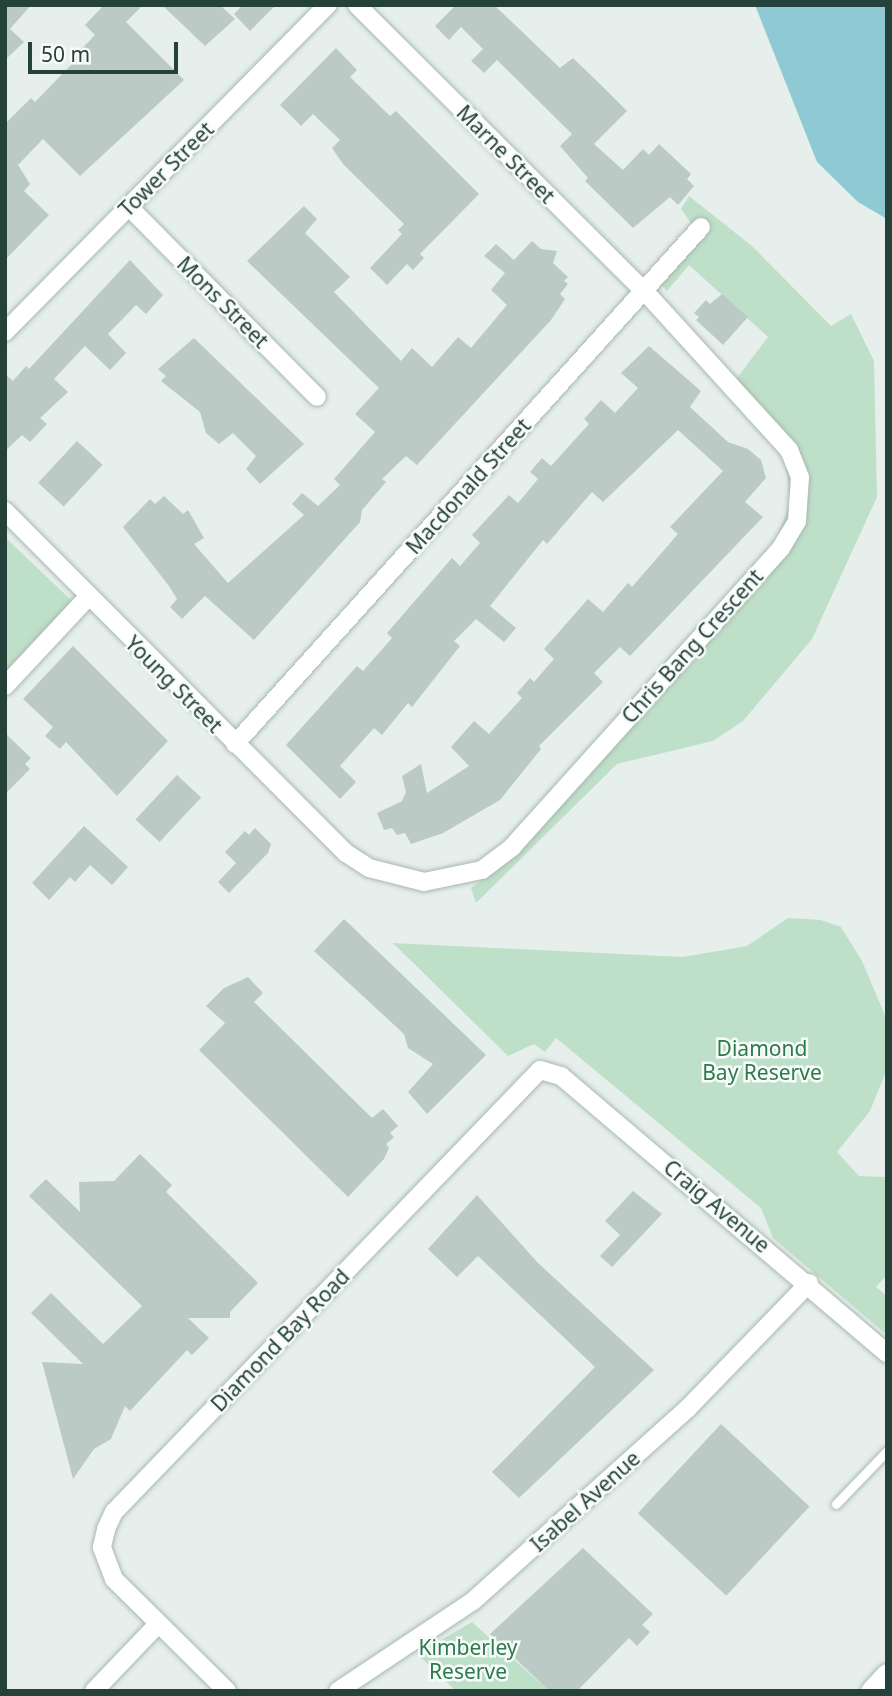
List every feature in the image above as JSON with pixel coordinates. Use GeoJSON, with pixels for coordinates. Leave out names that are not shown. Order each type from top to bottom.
{"type":"FeatureCollection","features":[{"type":"Feature","properties":{"kind":"street","name":"Tower Street"},"geometry":{"type":"LineString","coordinates":[[5,332],[328,5]]}},
{"type":"Feature","properties":{"kind":"street","name":"Marne Street"},"geometry":{"type":"LineString","coordinates":[[362,10],[645,292]]}},
{"type":"Feature","properties":{"kind":"street","name":"Mons Street"},"geometry":{"type":"LineString","coordinates":[[129,207],[317,397]]}},
{"type":"Feature","properties":{"kind":"street","name":"Macdonald Street"},"geometry":{"type":"LineString","coordinates":[[235,744],[701,228]]}},
{"type":"Feature","properties":{"kind":"street","name":"Chris Bang Crescent"},"geometry":{"type":"LineString","coordinates":[[345,853],[378,872],[424,882],[482,870],[512,848],[781,548],[797,521],[800,477],[789,450],[645,292]]}},
{"type":"Feature","properties":{"kind":"street","name":"Young Street"},"geometry":{"type":"LineString","coordinates":[[5,511],[87,598],[345,853]]}},
{"type":"Feature","properties":{"kind":"street"},"geometry":{"type":"LineString","coordinates":[[5,686],[87,598]]}},
{"type":"Feature","properties":{"kind":"street","name":"Craig Avenue"},"geometry":{"type":"LineString","coordinates":[[540,1070],[561,1076],[809,1283],[887,1353]]}},
{"type":"Feature","properties":{"kind":"street","name":"Diamond Bay Road"},"geometry":{"type":"LineString","coordinates":[[227,1691],[114,1579],[102,1547],[114,1512],[540,1070]]}},
{"type":"Feature","properties":{"kind":"street","name":"Isabel Avenue"},"geometry":{"type":"LineString","coordinates":[[338,1691],[473,1601],[688,1408],[809,1283]]}},
{"type":"Feature","properties":{"kind":"street"},"geometry":{"type":"LineString","coordinates":[[94,1691],[158,1625]]}},
{"type":"Feature","properties":{"kind":"street"},"geometry":{"type":"LineString","coordinates":[[871,1691],[887,1674]]}},
{"type":"Feature","properties":{"kind":"lane"},"geometry":{"type":"LineString","coordinates":[[836,1504],[887,1451]]}},
{"type":"Feature","properties":{"kind":"green space"},"geometry":{"type":"Polygon","coordinates":[[[689,196],[752,246],[831,326],[851,314],[874,361],[877,497],[812,639],[743,721],[713,741],[617,764],[476,903],[471,888],[492,872],[769,559],[790,503],[784,447],[734,382],[768,337],[689,265],[667,291],[656,279],[696,230],[681,209],[689,196]]]}},
{"type":"Feature","properties":{"kind":"green space"},"geometry":{"type":"Polygon","coordinates":[[[5,537],[74,603],[5,678],[5,537]]]}},
{"type":"Feature","properties":{"kind":"green space","name":"Diamond Bay Reserve"},"geometry":{"type":"Polygon","coordinates":[[[788,918],[821,920],[841,927],[862,961],[887,1020],[887,1069],[870,1111],[837,1152],[859,1176],[887,1177],[887,1275],[876,1287],[887,1296],[887,1335],[773,1238],[761,1208],[556,1038],[545,1052],[534,1044],[508,1056],[393,943],[683,957],[747,946],[788,918]]]}},
{"type":"Feature","properties":{"kind":"green space","name":"Kimberley Reserve"},"geometry":{"type":"Polygon","coordinates":[[[472,1622],[549,1691],[456,1691],[417,1654],[472,1622]]]}},
{"type":"Feature","properties":{"kind":"water"},"geometry":{"type":"Polygon","coordinates":[[[755,5],[887,5],[887,219],[858,202],[817,162],[755,5]]]}},
{"type":"Feature","properties":{"kind":"building"},"geometry":{"type":"Polygon","coordinates":[[[5,5],[31,5],[10,29],[24,42],[5,60],[5,5]]]}},
{"type":"Feature","properties":{"kind":"building"},"geometry":{"type":"Polygon","coordinates":[[[104,5],[143,5],[126,22],[184,80],[80,176],[43,139],[18,165],[30,184],[24,191],[49,215],[5,260],[5,124],[31,98],[35,102],[71,65],[69,62],[95,35],[85,25],[104,5]]]}},
{"type":"Feature","properties":{"kind":"building"},"geometry":{"type":"Polygon","coordinates":[[[162,5],[220,5],[235,19],[205,46],[162,5]]]}},
{"type":"Feature","properties":{"kind":"building"},"geometry":{"type":"Polygon","coordinates":[[[243,5],[276,5],[250,31],[234,14],[243,5]]]}},
{"type":"Feature","properties":{"kind":"building"},"geometry":{"type":"Polygon","coordinates":[[[456,5],[494,5],[560,68],[573,58],[602,86],[627,111],[594,144],[623,170],[643,149],[649,155],[659,144],[691,174],[687,179],[694,186],[678,205],[670,197],[633,228],[585,181],[588,178],[560,146],[572,134],[497,60],[484,73],[471,61],[483,49],[461,27],[449,40],[435,26],[456,5]]]}},
{"type":"Feature","properties":{"kind":"building"},"geometry":{"type":"Polygon","coordinates":[[[336,48],[357,70],[350,77],[390,116],[396,111],[479,194],[420,254],[424,258],[413,270],[407,264],[387,285],[370,268],[402,234],[398,230],[404,224],[343,164],[332,148],[340,140],[313,114],[301,126],[280,105],[336,48]]]}},
{"type":"Feature","properties":{"kind":"building"},"geometry":{"type":"Polygon","coordinates":[[[304,206],[317,219],[305,233],[350,277],[334,292],[401,361],[412,348],[432,367],[458,337],[471,348],[507,305],[491,290],[505,273],[484,256],[496,244],[514,260],[532,241],[541,249],[557,251],[553,263],[568,277],[564,281],[568,284],[560,294],[565,299],[551,320],[417,465],[406,456],[382,479],[386,482],[362,510],[360,522],[254,640],[205,596],[182,619],[170,607],[177,599],[169,586],[123,527],[150,499],[155,504],[164,496],[183,514],[188,510],[204,538],[194,544],[228,583],[304,515],[292,504],[302,493],[318,506],[340,485],[334,479],[375,432],[355,414],[379,388],[247,261],[304,206]]]}},
{"type":"Feature","properties":{"kind":"building"},"geometry":{"type":"Polygon","coordinates":[[[130,260],[163,295],[146,314],[136,305],[108,334],[126,353],[110,370],[85,346],[54,379],[68,392],[40,418],[47,424],[30,442],[22,435],[5,451],[5,374],[13,381],[26,366],[29,369],[130,260]]]}},
{"type":"Feature","properties":{"kind":"building"},"geometry":{"type":"Polygon","coordinates":[[[722,294],[748,317],[723,345],[696,320],[699,317],[694,313],[706,300],[710,304],[722,294]]]}},
{"type":"Feature","properties":{"kind":"building"},"geometry":{"type":"Polygon","coordinates":[[[194,338],[304,444],[260,484],[246,469],[256,456],[233,433],[219,444],[206,433],[200,412],[161,381],[166,376],[158,369],[194,338]]]}},
{"type":"Feature","properties":{"kind":"building"},"geometry":{"type":"Polygon","coordinates":[[[649,346],[701,391],[690,407],[728,442],[748,449],[761,460],[766,478],[745,502],[763,517],[630,656],[620,647],[594,673],[603,682],[539,746],[541,749],[500,800],[443,833],[411,844],[405,833],[397,835],[392,828],[384,830],[377,813],[402,801],[406,792],[402,776],[421,764],[427,793],[469,766],[451,747],[474,721],[489,734],[522,698],[517,693],[530,678],[534,682],[554,659],[544,649],[588,599],[603,612],[628,583],[632,587],[678,534],[670,527],[723,471],[678,430],[603,502],[592,492],[547,544],[543,540],[490,606],[516,628],[504,642],[476,619],[454,641],[460,646],[412,707],[408,703],[382,735],[374,728],[340,766],[356,782],[340,799],[286,745],[357,666],[363,671],[392,638],[387,633],[452,558],[460,566],[480,543],[472,535],[509,495],[518,503],[538,479],[530,472],[542,458],[551,466],[589,424],[584,419],[601,400],[615,413],[638,388],[621,373],[649,346]]]}},
{"type":"Feature","properties":{"kind":"building"},"geometry":{"type":"Polygon","coordinates":[[[77,441],[103,465],[64,507],[38,483],[77,441]]]}},
{"type":"Feature","properties":{"kind":"building"},"geometry":{"type":"Polygon","coordinates":[[[73,646],[168,741],[117,796],[66,742],[60,749],[45,736],[53,727],[23,699],[73,646]]]}},
{"type":"Feature","properties":{"kind":"building"},"geometry":{"type":"Polygon","coordinates":[[[5,733],[31,758],[25,764],[30,769],[5,794],[5,733]]]}},
{"type":"Feature","properties":{"kind":"building"},"geometry":{"type":"Polygon","coordinates":[[[177,775],[201,798],[160,842],[135,820],[177,775]]]}},
{"type":"Feature","properties":{"kind":"building"},"geometry":{"type":"Polygon","coordinates":[[[84,826],[128,867],[112,885],[90,865],[75,882],[70,877],[49,900],[32,883],[84,826]]]}},
{"type":"Feature","properties":{"kind":"building"},"geometry":{"type":"Polygon","coordinates":[[[255,828],[271,844],[268,853],[229,893],[218,882],[236,863],[225,852],[245,831],[249,835],[255,828]]]}},
{"type":"Feature","properties":{"kind":"building"},"geometry":{"type":"Polygon","coordinates":[[[344,919],[486,1055],[427,1114],[408,1092],[433,1064],[408,1048],[404,1034],[314,951],[344,919]]]}},
{"type":"Feature","properties":{"kind":"building"},"geometry":{"type":"Polygon","coordinates":[[[248,977],[263,993],[254,1002],[372,1118],[383,1109],[398,1126],[390,1133],[394,1137],[386,1144],[389,1148],[384,1159],[348,1197],[199,1050],[225,1023],[206,1006],[224,988],[248,977]]]}},
{"type":"Feature","properties":{"kind":"building"},"geometry":{"type":"Polygon","coordinates":[[[140,1154],[172,1185],[166,1192],[258,1283],[230,1312],[230,1318],[188,1318],[209,1338],[192,1355],[187,1350],[130,1411],[125,1406],[111,1439],[94,1449],[73,1479],[42,1362],[83,1364],[31,1313],[51,1293],[103,1344],[142,1306],[29,1196],[46,1179],[80,1212],[79,1182],[114,1181],[140,1154]]]}},
{"type":"Feature","properties":{"kind":"building"},"geometry":{"type":"Polygon","coordinates":[[[633,1191],[662,1214],[612,1267],[600,1256],[620,1235],[605,1221],[633,1191]]]}},
{"type":"Feature","properties":{"kind":"building"},"geometry":{"type":"Polygon","coordinates":[[[477,1195],[537,1262],[654,1370],[519,1498],[492,1472],[595,1367],[478,1256],[457,1277],[428,1249],[477,1195]]]}},
{"type":"Feature","properties":{"kind":"building"},"geometry":{"type":"Polygon","coordinates":[[[721,1424],[809,1507],[726,1596],[638,1513],[721,1424]]]}},
{"type":"Feature","properties":{"kind":"building"},"geometry":{"type":"Polygon","coordinates":[[[583,1548],[653,1614],[642,1625],[650,1632],[637,1646],[629,1638],[577,1691],[549,1691],[490,1634],[583,1548]]]}}]}
